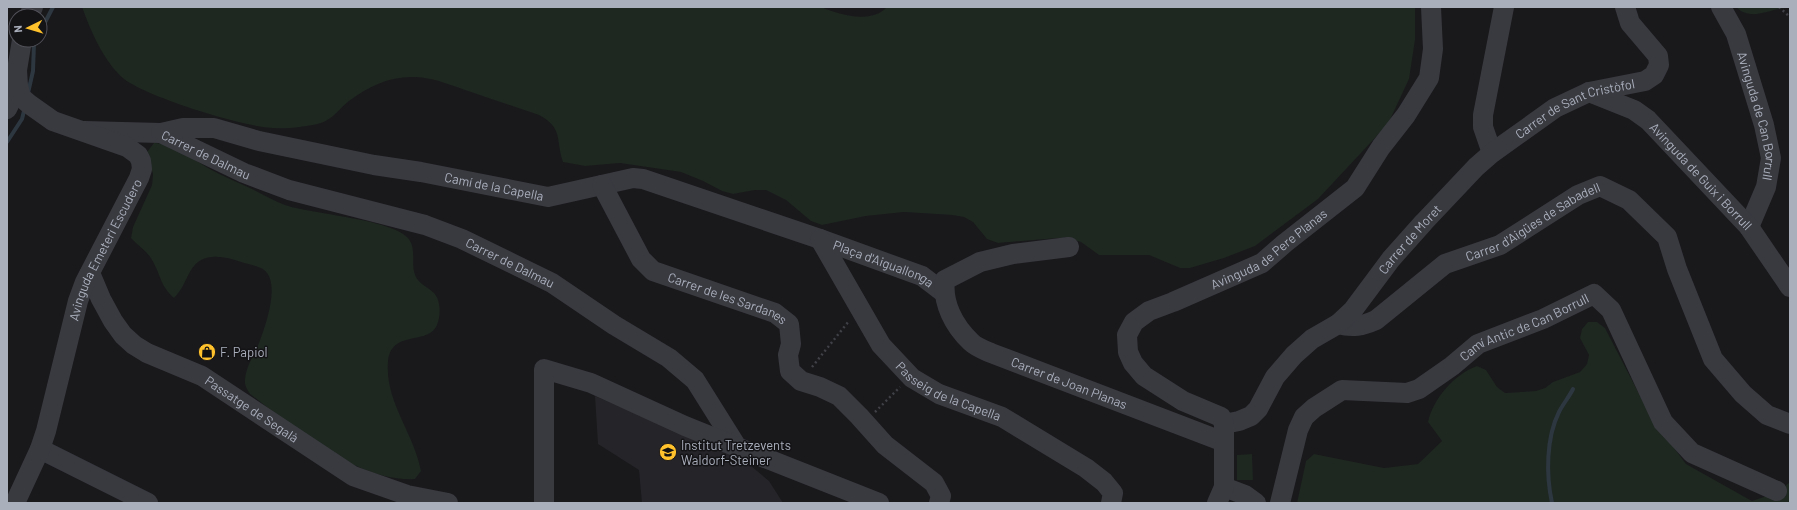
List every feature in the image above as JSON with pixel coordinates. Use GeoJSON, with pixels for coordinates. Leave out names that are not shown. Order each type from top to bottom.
{"type":"FeatureCollection","features":[{"type":"Feature","properties":{"kind":"street","name":"Avinguda de Pere Planas"},"geometry":{"type":"LineString","coordinates":[[1224,433],[1221,417],[1183,401],[1144,376],[1133,363],[1128,352],[1127,335],[1134,322],[1149,311],[1174,302],[1262,263],[1355,188],[1381,147],[1406,115],[1429,78],[1433,49],[1431,7]]}},
{"type":"Feature","properties":{"kind":"street"},"geometry":{"type":"LineString","coordinates":[[1492,153],[1483,127],[1483,115],[1504,7]]}},
{"type":"Feature","properties":{"kind":"street","name":"Carrer de Sant Cristòfol"},"geometry":{"type":"LineString","coordinates":[[1492,153],[1555,108],[1589,92],[1645,81],[1654,75],[1659,65],[1658,56],[1630,23],[1625,7]]}},
{"type":"Feature","properties":{"kind":"street","name":"Avinguda de Can Borrull"},"geometry":{"type":"LineString","coordinates":[[1721,7],[1736,34],[1764,125],[1771,158],[1766,187],[1749,227]]}},
{"type":"Feature","properties":{"kind":"street","name":"Avinguda Emeteri Escudero"},"geometry":{"type":"LineString","coordinates":[[15,503],[40,449],[46,431],[72,319],[90,273],[139,178],[142,169],[141,161],[134,150],[53,121],[19,99],[17,70],[21,48]]}},
{"type":"Feature","properties":{"kind":"street","name":"Avinguda de Guix i Borrull"},"geometry":{"type":"LineString","coordinates":[[1589,92],[1634,110],[1648,120],[1749,227],[1790,287]]}},
{"type":"Feature","properties":{"kind":"street","name":"Camí de la Capella"},"geometry":{"type":"LineString","coordinates":[[161,133],[183,128],[214,128],[266,143],[374,165],[421,172],[548,197],[633,178],[643,179],[820,239]]}},
{"type":"Feature","properties":{"kind":"street","name":"Carrer de Dalmau"},"geometry":{"type":"LineString","coordinates":[[84,132],[161,133],[244,173],[289,190],[424,225],[462,239],[552,282],[614,325],[669,358],[695,380],[736,447]]}},
{"type":"Feature","properties":{"kind":"street","name":"Carrer de Moret"},"geometry":{"type":"LineString","coordinates":[[1224,433],[1239,421],[1250,416],[1258,408],[1275,377],[1294,355],[1312,339],[1338,324],[1353,310],[1391,259],[1476,167],[1492,153]]}},
{"type":"Feature","properties":{"kind":"street","name":"Carrer de les Sardanes"},"geometry":{"type":"LineString","coordinates":[[602,185],[641,259],[653,271],[775,313],[789,324],[791,344],[788,355],[790,371],[801,382]]}},
{"type":"Feature","properties":{"kind":"street","name":"Carrer d'Aigües de Sabadell"},"geometry":{"type":"LineString","coordinates":[[1338,324],[1350,327],[1363,326],[1376,320],[1445,264],[1500,245],[1578,195],[1600,186],[1629,200],[1667,238],[1677,269],[1713,359],[1743,394],[1767,415],[1790,424]]}},
{"type":"Feature","properties":{"kind":"street","name":"Plaça d'Aiguallonga"},"geometry":{"type":"LineString","coordinates":[[820,239],[922,276],[943,292]]}},
{"type":"Feature","properties":{"kind":"street","name":"Passeig de la Capella"},"geometry":{"type":"LineString","coordinates":[[820,239],[881,345],[912,378],[939,394],[1002,417],[1086,468],[1104,482],[1113,493],[1111,503]]}},
{"type":"Feature","properties":{"kind":"street"},"geometry":{"type":"LineString","coordinates":[[943,292],[945,280],[980,262],[1014,254],[1069,247]]}},
{"type":"Feature","properties":{"kind":"street","name":"Passatge de Segalà"},"geometry":{"type":"LineString","coordinates":[[90,273],[100,299],[113,321],[123,335],[134,345],[148,353],[202,376],[353,476],[407,495],[448,503]]}},
{"type":"Feature","properties":{"kind":"street","name":"Carrer de Joan Planas"},"geometry":{"type":"LineString","coordinates":[[943,292],[952,318],[960,329],[972,343],[991,353],[1224,433]]}},
{"type":"Feature","properties":{"kind":"street","name":"Camí Antic de Can Borrull"},"geometry":{"type":"LineString","coordinates":[[1280,503],[1298,430],[1304,417],[1314,408],[1342,390],[1407,393],[1419,389],[1452,366],[1478,344],[1542,319],[1594,294],[1611,310],[1663,422],[1692,453],[1777,491]]}},
{"type":"Feature","properties":{"kind":"street"},"geometry":{"type":"LineString","coordinates":[[544,503],[544,368],[591,383],[685,426],[879,503]]}},
{"type":"Feature","properties":{"kind":"street"},"geometry":{"type":"LineString","coordinates":[[801,382],[820,387],[838,396],[885,445],[934,483],[941,496],[939,503]]}},
{"type":"Feature","properties":{"kind":"street"},"geometry":{"type":"LineString","coordinates":[[1224,433],[1220,495],[1248,500]]}},
{"type":"Feature","properties":{"kind":"street"},"geometry":{"type":"LineString","coordinates":[[40,449],[148,503]]}},
{"type":"Feature","properties":{"kind":"street"},"geometry":{"type":"LineString","coordinates":[[376,484],[391,503]]}},
{"type":"Feature","properties":{"kind":"path"},"geometry":{"type":"LineString","coordinates":[[1779,7],[1790,17]]}},
{"type":"Feature","properties":{"kind":"path"},"geometry":{"type":"LineString","coordinates":[[801,382],[842,328]]}},
{"type":"Feature","properties":{"kind":"path"},"geometry":{"type":"LineString","coordinates":[[864,422],[896,391]]}},
{"type":"Feature","properties":{"kind":"shaded area"},"geometry":{"type":"Polygon","coordinates":[[[82,7],[821,7],[837,13],[864,17],[880,12],[887,7],[1415,7],[1415,40],[1409,79],[1388,124],[1318,199],[1255,246],[1224,258],[1190,268],[1180,268],[1149,255],[1099,255],[1081,242],[1070,239],[1058,238],[998,243],[987,239],[973,222],[964,217],[952,215],[904,212],[866,216],[822,225],[811,221],[786,200],[766,190],[755,190],[733,194],[722,191],[681,172],[620,163],[585,166],[563,162],[555,130],[547,120],[539,115],[430,79],[406,77],[380,83],[349,101],[336,114],[321,123],[279,128],[240,122],[219,117],[173,102],[153,94],[124,79],[104,55],[82,7]]]}},
{"type":"Feature","properties":{"kind":"shaded area"},"geometry":{"type":"Polygon","coordinates":[[[1736,7],[1790,8],[1749,14],[1742,12],[1736,7]]]}},
{"type":"Feature","properties":{"kind":"shaded area"},"geometry":{"type":"Polygon","coordinates":[[[154,143],[176,148],[213,171],[277,202],[297,208],[368,221],[398,231],[407,237],[411,242],[415,275],[420,282],[436,296],[440,308],[437,325],[432,331],[426,335],[402,341],[396,345],[391,352],[388,362],[388,377],[391,391],[421,471],[415,479],[393,478],[371,472],[349,463],[306,436],[250,394],[245,384],[246,373],[265,327],[270,305],[271,285],[269,276],[264,270],[253,265],[227,258],[206,258],[195,265],[174,298],[169,294],[150,257],[131,238],[133,227],[152,185],[153,174],[147,152],[154,143]]]}},
{"type":"Feature","properties":{"kind":"shaded area"},"geometry":{"type":"Polygon","coordinates":[[[1588,322],[1597,322],[1605,328],[1651,417],[1686,464],[1752,501],[1776,493],[1790,482],[1790,503],[1297,503],[1306,461],[1314,454],[1384,468],[1418,464],[1442,441],[1428,422],[1435,405],[1446,388],[1468,370],[1477,366],[1486,370],[1497,387],[1505,393],[1536,391],[1545,388],[1553,382],[1580,372],[1587,364],[1589,355],[1580,338],[1582,329],[1588,322]]]}},
{"type":"Feature","properties":{"kind":"shaded area","name":"Institut Tretzevents Waldorf-Steiner"},"geometry":{"type":"Polygon","coordinates":[[[595,396],[745,461],[769,481],[783,503],[642,503],[639,470],[598,444],[595,396]]]}},
{"type":"Feature","properties":{"kind":"shaded area"},"geometry":{"type":"Polygon","coordinates":[[[1252,454],[1253,480],[1237,480],[1237,455],[1252,454]]]}},
{"type":"Feature","properties":{"kind":"waterway"},"geometry":{"type":"LineString","coordinates":[[48,17],[53,7]]}},
{"type":"Feature","properties":{"kind":"waterway"},"geometry":{"type":"LineString","coordinates":[[28,93],[33,71],[34,48]]}},
{"type":"Feature","properties":{"kind":"waterway"},"geometry":{"type":"LineString","coordinates":[[7,142],[22,119],[25,107]]}},
{"type":"Feature","properties":{"kind":"waterway"},"geometry":{"type":"LineString","coordinates":[[1552,503],[1548,469],[1549,445],[1559,412],[1573,389]]}},
{"type":"Feature","properties":{"kind":"place","name":"F. Papiol"},"geometry":{"type":"Point","coordinates":[207,352]}},
{"type":"Feature","properties":{"kind":"place","name":"Institut Tretzevents Waldorf-Steiner"},"geometry":{"type":"Point","coordinates":[668,452]}}]}
